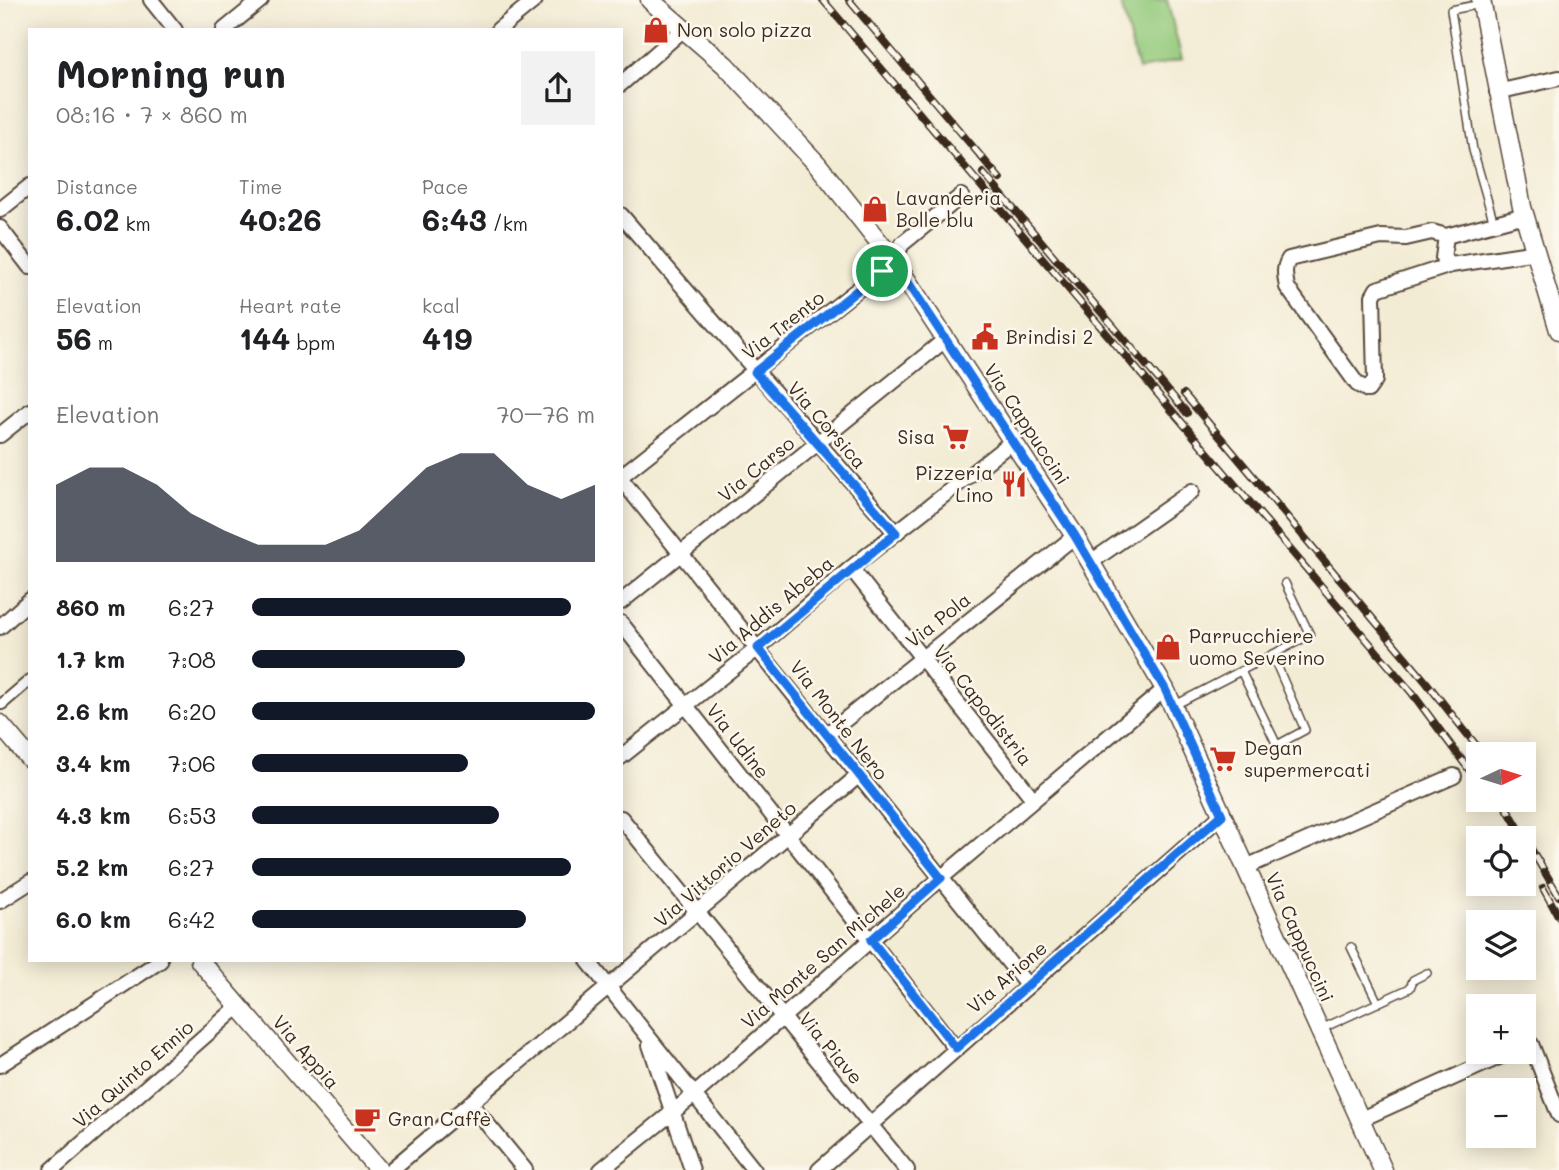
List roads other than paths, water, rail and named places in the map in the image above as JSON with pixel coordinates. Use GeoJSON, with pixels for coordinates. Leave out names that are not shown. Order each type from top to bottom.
{"type":"FeatureCollection","features":[{"type":"Feature","properties":{"kind":"street"},"geometry":{"type":"LineString","coordinates":[[151,0],[173,28]]}},
{"type":"Feature","properties":{"kind":"street"},"geometry":{"type":"LineString","coordinates":[[226,28],[261,0]]}},
{"type":"Feature","properties":{"kind":"street"},"geometry":{"type":"LineString","coordinates":[[500,28],[535,0]]}},
{"type":"Feature","properties":{"kind":"street","name":"Via Cappuccini"},"geometry":{"type":"LineString","coordinates":[[650,0],[725,65],[818,165],[894,261],[1075,536],[1165,689],[1383,1170]]}},
{"type":"Feature","properties":{"kind":"street"},"geometry":{"type":"LineString","coordinates":[[1481,2],[1497,92],[1525,215],[1559,330]]}},
{"type":"Feature","properties":{"kind":"street"},"geometry":{"type":"LineString","coordinates":[[623,82],[685,28]]}},
{"type":"Feature","properties":{"kind":"street"},"geometry":{"type":"LineString","coordinates":[[1497,92],[1559,78]]}},
{"type":"Feature","properties":{"kind":"street"},"geometry":{"type":"LineString","coordinates":[[0,210],[28,188]]}},
{"type":"Feature","properties":{"kind":"street","name":"Via Trento"},"geometry":{"type":"LineString","coordinates":[[623,475],[894,261],[902,244],[961,196]]}},
{"type":"Feature","properties":{"kind":"street"},"geometry":{"type":"LineString","coordinates":[[1525,215],[1446,236],[1432,232],[1406,237],[1381,237],[1289,259],[1285,265],[1284,276],[1287,286],[1357,384],[1368,390],[1375,380],[1373,296],[1377,289],[1451,265],[1536,252]]}},
{"type":"Feature","properties":{"kind":"street","name":"Via Corsica"},"geometry":{"type":"LineString","coordinates":[[623,217],[896,533]]}},
{"type":"Feature","properties":{"kind":"street"},"geometry":{"type":"LineString","coordinates":[[0,228],[28,264]]}},
{"type":"Feature","properties":{"kind":"street"},"geometry":{"type":"LineString","coordinates":[[1446,236],[1443,258],[1451,265]]}},
{"type":"Feature","properties":{"kind":"street","name":"Via Carso"},"geometry":{"type":"LineString","coordinates":[[623,600],[946,339]]}},
{"type":"Feature","properties":{"kind":"street"},"geometry":{"type":"LineString","coordinates":[[0,435],[28,413]]}},
{"type":"Feature","properties":{"kind":"street","name":"Via Addis Abeba"},"geometry":{"type":"LineString","coordinates":[[623,755],[758,648],[850,568],[1013,441]]}},
{"type":"Feature","properties":{"kind":"street","name":"Via Monte Nero"},"geometry":{"type":"LineString","coordinates":[[623,479],[1027,985]]}},
{"type":"Feature","properties":{"kind":"street"},"geometry":{"type":"LineString","coordinates":[[1091,562],[1192,491]]}},
{"type":"Feature","properties":{"kind":"street","name":"Via Pola"},"geometry":{"type":"LineString","coordinates":[[826,735],[1075,536]]}},
{"type":"Feature","properties":{"kind":"street","name":"Via Capodistria"},"geometry":{"type":"LineString","coordinates":[[850,568],[1034,800]]}},
{"type":"Feature","properties":{"kind":"street"},"geometry":{"type":"LineString","coordinates":[[0,627],[28,602]]}},
{"type":"Feature","properties":{"kind":"street","name":"Via Udine"},"geometry":{"type":"LineString","coordinates":[[623,626],[956,1048]]}},
{"type":"Feature","properties":{"kind":"street"},"geometry":{"type":"LineString","coordinates":[[2,704],[28,682]]}},
{"type":"Feature","properties":{"kind":"street","name":"Via Monte San Michele"},"geometry":{"type":"LineString","coordinates":[[601,1170],[694,1095],[941,878],[1165,689]]}},
{"type":"Feature","properties":{"kind":"street"},"geometry":{"type":"LineString","coordinates":[[0,724],[28,757]]}},
{"type":"Feature","properties":{"kind":"street","name":"Via Vittorio Veneto"},"geometry":{"type":"LineString","coordinates":[[391,1170],[858,776]]}},
{"type":"Feature","properties":{"kind":"street"},"geometry":{"type":"LineString","coordinates":[[1246,867],[1454,776]]}},
{"type":"Feature","properties":{"kind":"street","name":"Via Arione"},"geometry":{"type":"LineString","coordinates":[[820,1170],[1222,815]]}},
{"type":"Feature","properties":{"kind":"street","name":"Via Piave"},"geometry":{"type":"LineString","coordinates":[[623,821],[696,914],[907,1170]]}},
{"type":"Feature","properties":{"kind":"street"},"geometry":{"type":"LineString","coordinates":[[0,901],[28,884]]}},
{"type":"Feature","properties":{"kind":"street"},"geometry":{"type":"LineString","coordinates":[[0,1065],[158,962]]}},
{"type":"Feature","properties":{"kind":"street","name":"Via Appia"},"geometry":{"type":"LineString","coordinates":[[201,962],[379,1170]]}},
{"type":"Feature","properties":{"kind":"street"},"geometry":{"type":"LineString","coordinates":[[589,962],[754,1170]]}},
{"type":"Feature","properties":{"kind":"street","name":"Via Quinto Ennio"},"geometry":{"type":"LineString","coordinates":[[52,1170],[239,1006]]}},
{"type":"Feature","properties":{"kind":"street"},"geometry":{"type":"LineString","coordinates":[[647,1037],[692,1170]]}},
{"type":"Feature","properties":{"kind":"street"},"geometry":{"type":"LineString","coordinates":[[1536,1056],[1559,1113]]}},
{"type":"Feature","properties":{"kind":"street"},"geometry":{"type":"LineString","coordinates":[[1359,1120],[1483,1064]]}},
{"type":"Feature","properties":{"kind":"street"},"geometry":{"type":"LineString","coordinates":[[470,1103],[525,1170]]}},
{"type":"Feature","properties":{"kind":"lane"},"geometry":{"type":"LineString","coordinates":[[1481,2],[1451,9],[1474,150],[1494,223]]}},
{"type":"Feature","properties":{"kind":"lane"},"geometry":{"type":"LineString","coordinates":[[1173,706],[1310,635],[1285,583]]}},
{"type":"Feature","properties":{"kind":"lane"},"geometry":{"type":"LineString","coordinates":[[1241,671],[1277,745],[1305,730],[1272,654]]}},
{"type":"Feature","properties":{"kind":"lane"},"geometry":{"type":"LineString","coordinates":[[1351,947],[1378,1003]]}},
{"type":"Feature","properties":{"kind":"lane","name":"Via Cappuccini"},"geometry":{"type":"LineString","coordinates":[[1318,1031],[1409,988],[1413,980],[1427,973]]}},
{"type":"Feature","properties":{"kind":"railway"},"geometry":{"type":"LineString","coordinates":[[823,0],[1412,693],[1466,766]]}},
{"type":"Feature","properties":{"kind":"railway"},"geometry":{"type":"LineString","coordinates":[[849,0],[1000,179]]}},
{"type":"Feature","properties":{"kind":"railway"},"geometry":{"type":"LineString","coordinates":[[983,173],[1187,413]]}},
{"type":"Feature","properties":{"kind":"railway"},"geometry":{"type":"LineString","coordinates":[[1184,394],[1474,742]]}},
{"type":"Feature","properties":{"kind":"railway"},"geometry":{"type":"LineString","coordinates":[[1509,812],[1559,896]]}},
{"type":"Feature","properties":{"kind":"railway"},"geometry":{"type":"LineString","coordinates":[[1543,888],[1559,917]]}},
{"type":"Feature","properties":{"kind":"place","name":"Non solo pizza"},"geometry":{"type":"Point","coordinates":[656,30]}},
{"type":"Feature","properties":{"kind":"place","name":"Lavanderia Bolle blu"},"geometry":{"type":"Point","coordinates":[875,209]}},
{"type":"Feature","properties":{"kind":"place","name":"Brindisi 2"},"geometry":{"type":"Point","coordinates":[985,337]}},
{"type":"Feature","properties":{"kind":"place","name":"Sisa"},"geometry":{"type":"Point","coordinates":[956,437]}},
{"type":"Feature","properties":{"kind":"place","name":"Pizzeria Lino"},"geometry":{"type":"Point","coordinates":[1014,484]}},
{"type":"Feature","properties":{"kind":"place","name":"Parrucchiere uomo Severino"},"geometry":{"type":"Point","coordinates":[1168,647]}},
{"type":"Feature","properties":{"kind":"place","name":"Degan supermercati"},"geometry":{"type":"Point","coordinates":[1223,759]}},
{"type":"Feature","properties":{"kind":"place","name":"Gran Caffè"},"geometry":{"type":"Point","coordinates":[367,1119]}}]}
